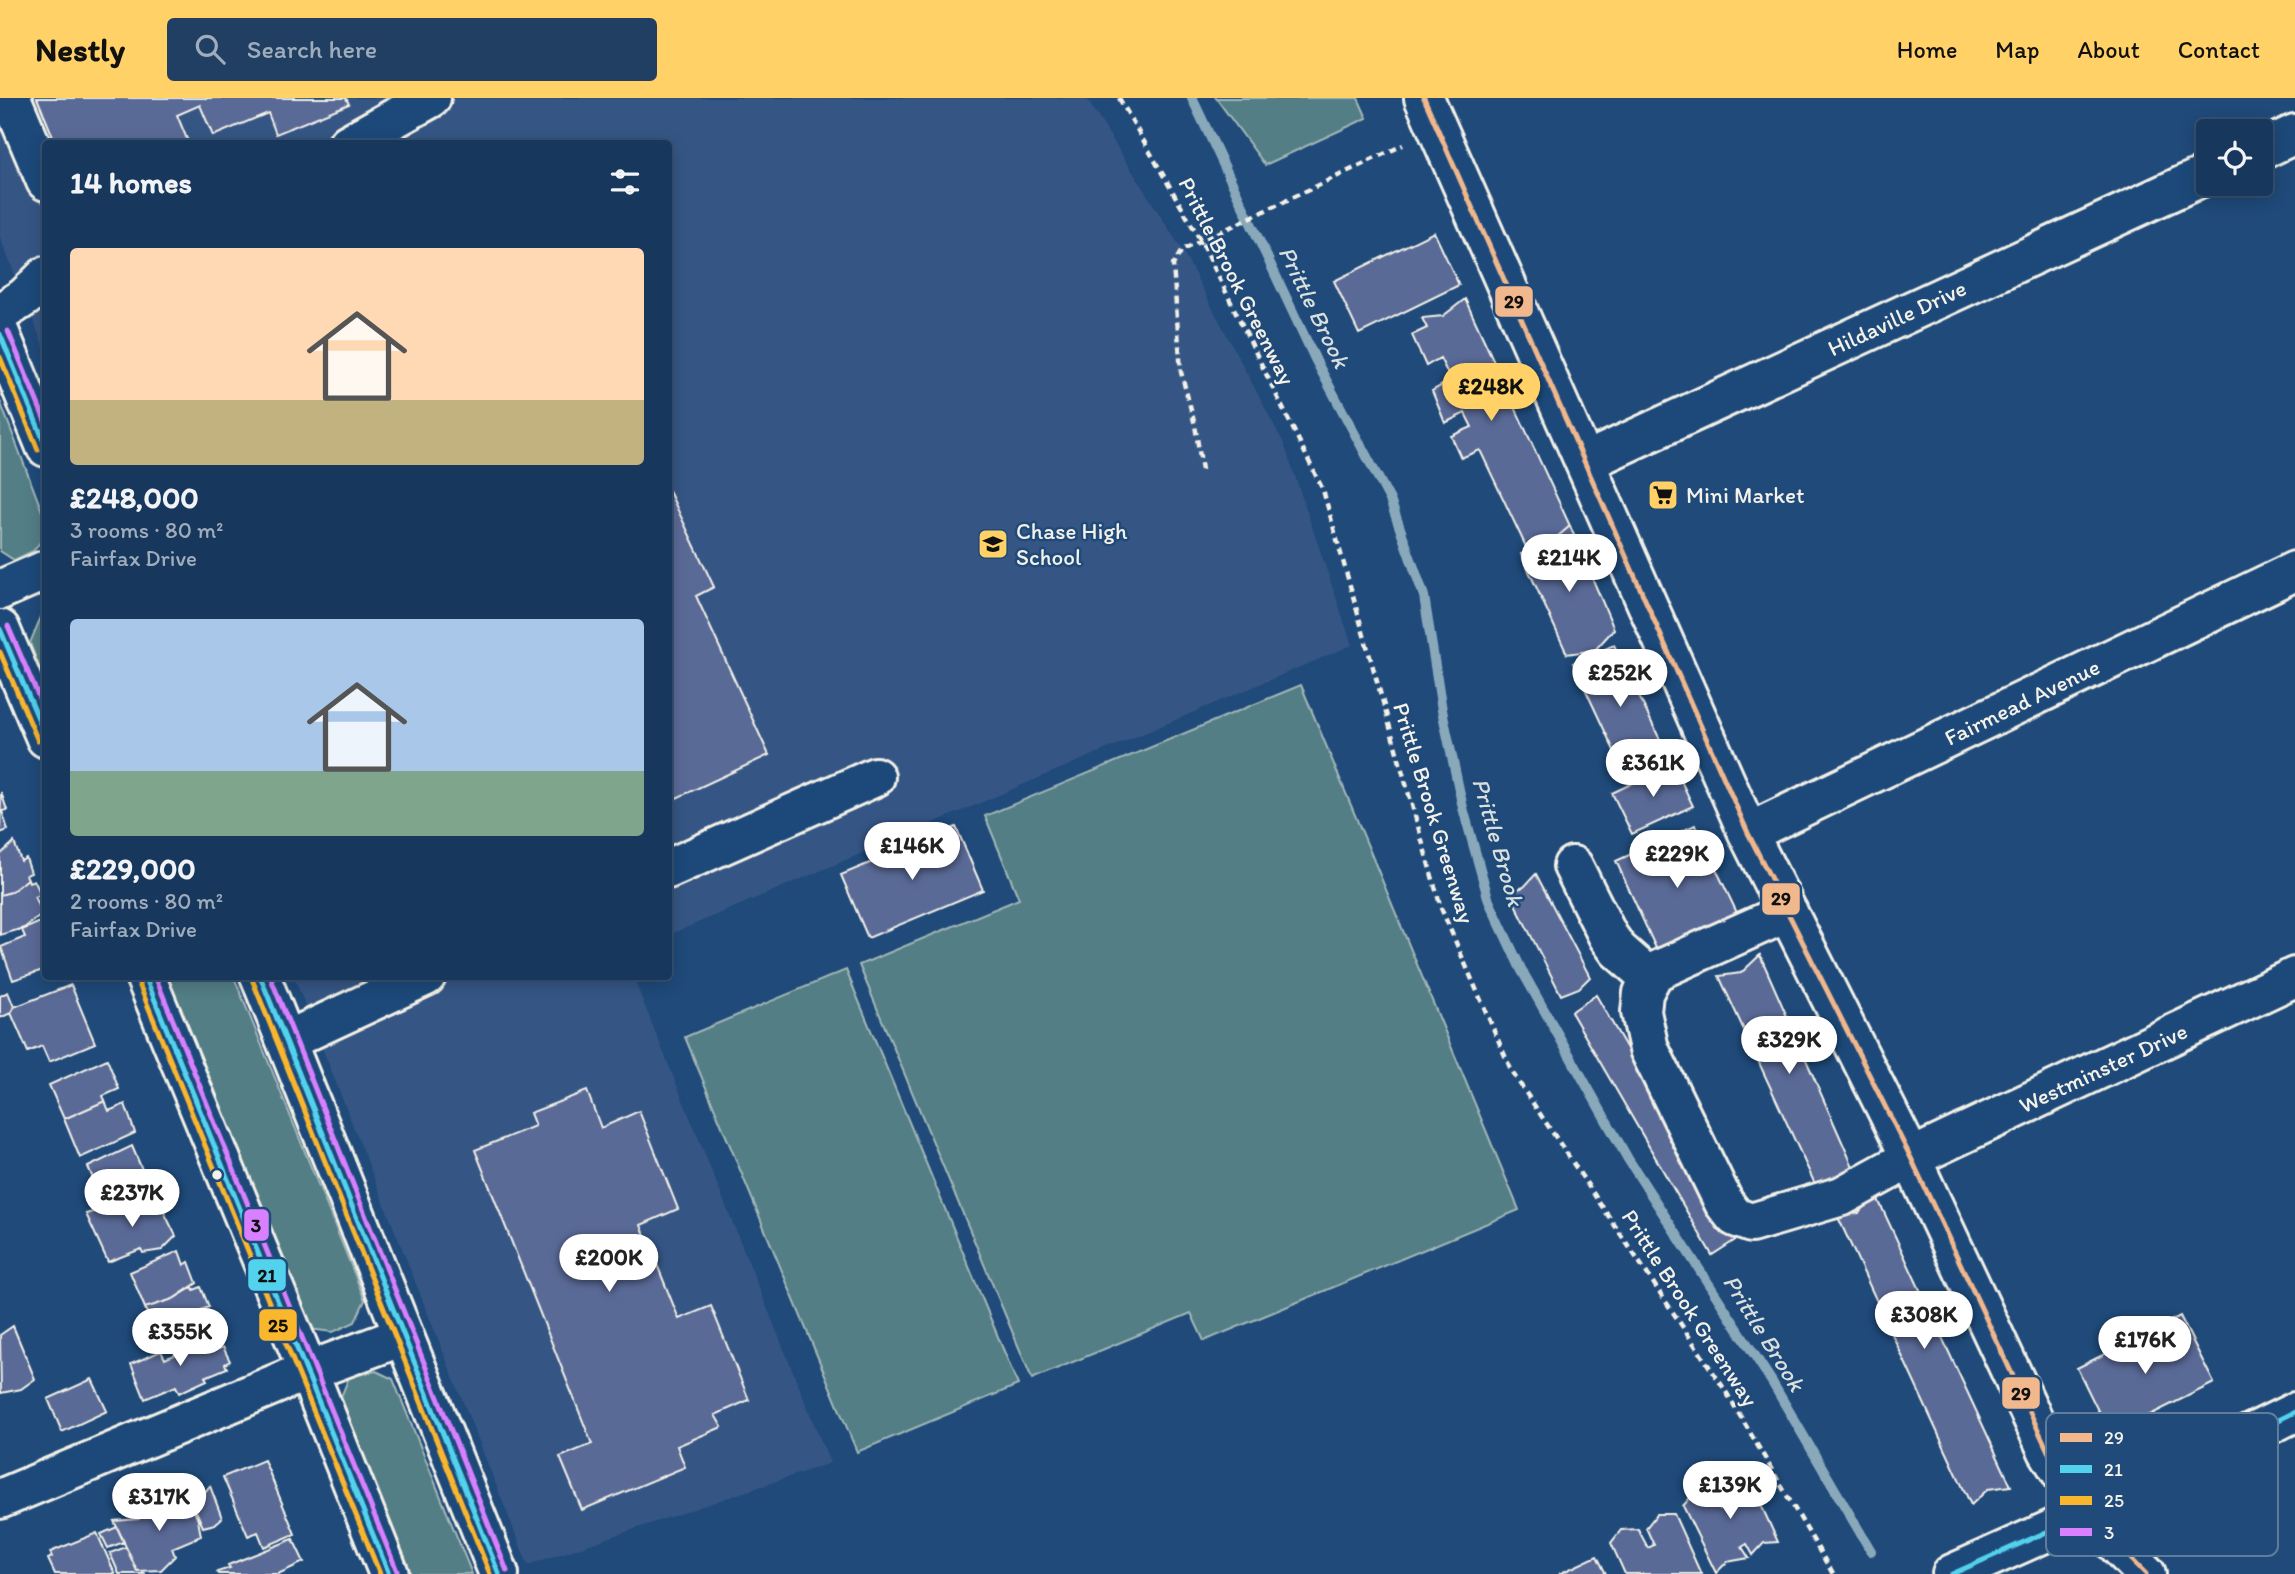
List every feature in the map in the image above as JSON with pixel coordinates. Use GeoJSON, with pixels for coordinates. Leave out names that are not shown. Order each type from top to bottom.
{"type":"FeatureCollection","features":[{"type":"Feature","properties":{"kind":"street"},"geometry":{"type":"LineString","coordinates":[[11,98],[42,172]]}},
{"type":"Feature","properties":{"kind":"street"},"geometry":{"type":"LineString","coordinates":[[355,140],[431,98]]}},
{"type":"Feature","properties":{"kind":"street"},"geometry":{"type":"LineString","coordinates":[[1425,98],[1748,833],[1911,1158],[2046,1447]]}},
{"type":"Feature","properties":{"kind":"street"},"geometry":{"type":"LineString","coordinates":[[2273,144],[2295,134]]}},
{"type":"Feature","properties":{"kind":"street","name":"Hildaville Drive"},"geometry":{"type":"LineString","coordinates":[[1585,462],[2196,180]]}},
{"type":"Feature","properties":{"kind":"street"},"geometry":{"type":"LineString","coordinates":[[0,313],[25,297],[42,280]]}},
{"type":"Feature","properties":{"kind":"street"},"geometry":{"type":"LineString","coordinates":[[0,334],[42,437]]}},
{"type":"Feature","properties":{"kind":"street","name":"Fairmead Avenue"},"geometry":{"type":"LineString","coordinates":[[1748,833],[2295,571]]}},
{"type":"Feature","properties":{"kind":"street"},"geometry":{"type":"LineString","coordinates":[[0,590],[42,572]]}},
{"type":"Feature","properties":{"kind":"street"},"geometry":{"type":"LineString","coordinates":[[0,629],[42,729]]}},
{"type":"Feature","properties":{"kind":"street"},"geometry":{"type":"LineString","coordinates":[[672,867],[875,777]]}},
{"type":"Feature","properties":{"kind":"street"},"geometry":{"type":"LineString","coordinates":[[1573,866],[1608,936],[1618,950],[1643,972],[1654,972],[1788,912]]}},
{"type":"Feature","properties":{"kind":"street","name":"Westminster Drive"},"geometry":{"type":"LineString","coordinates":[[1654,972],[1643,993],[1641,1012],[1649,1049],[1724,1203],[1735,1217],[1751,1223],[1842,1196],[1911,1158],[2295,977]]}},
{"type":"Feature","properties":{"kind":"street"},"geometry":{"type":"LineString","coordinates":[[147,980],[389,1574]]}},
{"type":"Feature","properties":{"kind":"street"},"geometry":{"type":"LineString","coordinates":[[262,980],[499,1574]]}},
{"type":"Feature","properties":{"kind":"street"},"geometry":{"type":"LineString","coordinates":[[286,1041],[378,986],[407,980]]}},
{"type":"Feature","properties":{"kind":"street"},"geometry":{"type":"LineString","coordinates":[[0,1499],[308,1371],[404,1336]]}},
{"type":"Feature","properties":{"kind":"street"},"geometry":{"type":"LineString","coordinates":[[2278,1420],[2295,1412]]}},
{"type":"Feature","properties":{"kind":"street"},"geometry":{"type":"LineString","coordinates":[[1952,1574],[2046,1532]]}},
{"type":"Feature","properties":{"kind":"street"},"geometry":{"type":"LineString","coordinates":[[2128,1556],[2146,1574]]}},
{"type":"Feature","properties":{"kind":"path","name":"Prittle Brook Greenway"},"geometry":{"type":"LineString","coordinates":[[1119,98],[1201,241],[1322,490],[1441,908],[1511,1072],[1725,1390],[1833,1574]]}},
{"type":"Feature","properties":{"kind":"path"},"geometry":{"type":"LineString","coordinates":[[1202,470],[1195,425],[1181,372],[1173,265],[1182,250],[1404,147],[1399,135]]}},
{"type":"Feature","properties":{"kind":"shaded area","name":"Chase High School"},"geometry":{"type":"Polygon","coordinates":[[[0,98],[1086,98],[1182,250],[1284,444],[1352,645],[672,934],[672,140],[42,140],[42,342],[0,237],[0,98]]]}},
{"type":"Feature","properties":{"kind":"shaded area"},"geometry":{"type":"Polygon","coordinates":[[[295,980],[634,980],[830,1463],[528,1565],[295,980]]]}},
{"type":"Feature","properties":{"kind":"green space"},"geometry":{"type":"Polygon","coordinates":[[[1216,98],[1358,98],[1367,118],[1265,165],[1216,98]]]}},
{"type":"Feature","properties":{"kind":"green space"},"geometry":{"type":"Polygon","coordinates":[[[0,401],[42,511],[42,540],[33,551],[14,560],[0,551],[0,401]]]}},
{"type":"Feature","properties":{"kind":"green space"},"geometry":{"type":"Polygon","coordinates":[[[42,614],[42,674],[30,643],[42,614]]]}},
{"type":"Feature","properties":{"kind":"green space"},"geometry":{"type":"Polygon","coordinates":[[[1301,685],[1519,1210],[1204,1341],[1191,1313],[1032,1379],[859,965],[1019,899],[985,816],[1301,685]]]}},
{"type":"Feature","properties":{"kind":"green space"},"geometry":{"type":"Polygon","coordinates":[[[846,970],[1018,1385],[857,1452],[685,1037],[846,970]]]}},
{"type":"Feature","properties":{"kind":"green space"},"geometry":{"type":"Polygon","coordinates":[[[165,980],[235,980],[365,1300],[355,1322],[333,1332],[309,1329],[165,980]]]}},
{"type":"Feature","properties":{"kind":"green space"},"geometry":{"type":"Polygon","coordinates":[[[376,1371],[393,1379],[472,1574],[405,1574],[337,1407],[349,1377],[376,1371]]]}},
{"type":"Feature","properties":{"kind":"building"},"geometry":{"type":"Polygon","coordinates":[[[37,98],[346,98],[349,104],[276,134],[268,113],[213,136],[200,105],[177,115],[187,140],[54,140],[37,98]]]}},
{"type":"Feature","properties":{"kind":"building"},"geometry":{"type":"Polygon","coordinates":[[[1434,232],[1459,285],[1359,334],[1334,281],[1434,232]]]}},
{"type":"Feature","properties":{"kind":"building"},"geometry":{"type":"Polygon","coordinates":[[[1465,299],[1570,526],[1550,543],[1528,551],[1480,450],[1461,458],[1451,436],[1472,427],[1465,413],[1445,423],[1432,391],[1451,380],[1440,358],[1426,366],[1412,335],[1427,328],[1422,318],[1443,316],[1465,299]]]}},
{"type":"Feature","properties":{"kind":"building"},"geometry":{"type":"Polygon","coordinates":[[[672,498],[714,587],[696,596],[769,755],[672,800],[672,498]]]}},
{"type":"Feature","properties":{"kind":"building"},"geometry":{"type":"Polygon","coordinates":[[[1570,526],[1614,629],[1595,650],[1567,654],[1521,554],[1550,543],[1570,526]]]}},
{"type":"Feature","properties":{"kind":"building"},"geometry":{"type":"Polygon","coordinates":[[[1614,645],[1667,754],[1625,774],[1573,663],[1614,645]]]}},
{"type":"Feature","properties":{"kind":"building"},"geometry":{"type":"Polygon","coordinates":[[[1673,764],[1693,806],[1632,834],[1612,793],[1673,764]]]}},
{"type":"Feature","properties":{"kind":"building"},"geometry":{"type":"Polygon","coordinates":[[[1,792],[7,810],[2,811],[8,830],[0,833],[1,792]]]}},
{"type":"Feature","properties":{"kind":"building"},"geometry":{"type":"Polygon","coordinates":[[[1695,825],[1739,917],[1659,955],[1616,861],[1695,825]]]}},
{"type":"Feature","properties":{"kind":"building"},"geometry":{"type":"Polygon","coordinates":[[[956,827],[983,890],[868,938],[841,875],[956,827]]]}},
{"type":"Feature","properties":{"kind":"building"},"geometry":{"type":"Polygon","coordinates":[[[14,842],[21,861],[26,858],[31,873],[26,875],[28,879],[11,892],[0,895],[0,855],[14,842]]]}},
{"type":"Feature","properties":{"kind":"building"},"geometry":{"type":"Polygon","coordinates":[[[1536,874],[1590,977],[1579,988],[1561,995],[1509,892],[1524,887],[1536,874]]]}},
{"type":"Feature","properties":{"kind":"building"},"geometry":{"type":"Polygon","coordinates":[[[28,879],[29,882],[34,880],[40,895],[35,897],[42,915],[24,928],[0,935],[0,895],[11,892],[28,879]]]}},
{"type":"Feature","properties":{"kind":"building"},"geometry":{"type":"Polygon","coordinates":[[[42,921],[42,970],[13,980],[1,947],[25,937],[22,930],[42,921]]]}},
{"type":"Feature","properties":{"kind":"building"},"geometry":{"type":"Polygon","coordinates":[[[1760,955],[1858,1178],[1820,1195],[1719,976],[1741,973],[1760,955]]]}},
{"type":"Feature","properties":{"kind":"building"},"geometry":{"type":"Polygon","coordinates":[[[71,985],[95,1043],[49,1062],[42,1046],[28,1052],[11,1013],[14,1007],[71,985]]]}},
{"type":"Feature","properties":{"kind":"building"},"geometry":{"type":"Polygon","coordinates":[[[8,992],[14,1007],[11,1013],[0,1018],[0,996],[8,992]]]}},
{"type":"Feature","properties":{"kind":"building"},"geometry":{"type":"Polygon","coordinates":[[[1596,995],[1737,1239],[1712,1255],[1571,1012],[1596,995]]]}},
{"type":"Feature","properties":{"kind":"building"},"geometry":{"type":"Polygon","coordinates":[[[107,1059],[119,1089],[103,1096],[105,1101],[64,1119],[49,1085],[107,1059]]]}},
{"type":"Feature","properties":{"kind":"building"},"geometry":{"type":"Polygon","coordinates":[[[587,1091],[601,1128],[639,1111],[678,1209],[641,1225],[679,1319],[711,1306],[749,1400],[715,1415],[722,1427],[677,1446],[685,1467],[582,1510],[560,1457],[592,1444],[475,1150],[535,1126],[530,1113],[587,1091]]]}},
{"type":"Feature","properties":{"kind":"building"},"geometry":{"type":"Polygon","coordinates":[[[105,1101],[109,1111],[125,1104],[135,1133],[80,1158],[64,1119],[105,1101]]]}},
{"type":"Feature","properties":{"kind":"building"},"geometry":{"type":"Polygon","coordinates":[[[132,1146],[152,1193],[135,1209],[106,1208],[88,1167],[132,1146]]]}},
{"type":"Feature","properties":{"kind":"building"},"geometry":{"type":"Polygon","coordinates":[[[154,1192],[176,1236],[162,1250],[143,1253],[141,1249],[108,1262],[86,1214],[106,1208],[135,1209],[154,1192]]]}},
{"type":"Feature","properties":{"kind":"building"},"geometry":{"type":"Polygon","coordinates":[[[1876,1195],[2011,1486],[1988,1489],[1971,1505],[1837,1215],[1859,1213],[1876,1195]]]}},
{"type":"Feature","properties":{"kind":"building"},"geometry":{"type":"Polygon","coordinates":[[[179,1251],[184,1265],[189,1262],[197,1283],[173,1299],[145,1308],[130,1272],[179,1251]]]}},
{"type":"Feature","properties":{"kind":"building"},"geometry":{"type":"Polygon","coordinates":[[[193,1287],[194,1290],[201,1287],[209,1307],[201,1310],[207,1324],[160,1343],[145,1308],[173,1299],[193,1287]]]}},
{"type":"Feature","properties":{"kind":"building"},"geometry":{"type":"Polygon","coordinates":[[[2180,1316],[2214,1383],[2154,1413],[2099,1413],[2077,1368],[2180,1316]]]}},
{"type":"Feature","properties":{"kind":"building"},"geometry":{"type":"Polygon","coordinates":[[[13,1326],[35,1379],[21,1389],[1,1393],[0,1335],[13,1326]]]}},
{"type":"Feature","properties":{"kind":"building"},"geometry":{"type":"Polygon","coordinates":[[[214,1337],[219,1349],[223,1347],[230,1361],[225,1364],[227,1368],[205,1377],[207,1380],[179,1393],[176,1386],[145,1399],[131,1364],[161,1351],[165,1359],[214,1337]]]}},
{"type":"Feature","properties":{"kind":"building"},"geometry":{"type":"Polygon","coordinates":[[[92,1379],[107,1411],[62,1432],[48,1399],[92,1379]]]}},
{"type":"Feature","properties":{"kind":"building"},"geometry":{"type":"Polygon","coordinates":[[[264,1460],[295,1534],[264,1547],[258,1532],[248,1536],[223,1477],[264,1460]]]}},
{"type":"Feature","properties":{"kind":"building"},"geometry":{"type":"Polygon","coordinates":[[[1746,1472],[1778,1542],[1764,1543],[1753,1555],[1747,1544],[1742,1547],[1749,1558],[1727,1562],[1716,1573],[1683,1506],[1696,1491],[1712,1489],[1720,1509],[1727,1504],[1719,1486],[1730,1473],[1746,1472]]]}},
{"type":"Feature","properties":{"kind":"building"},"geometry":{"type":"Polygon","coordinates":[[[210,1486],[222,1518],[215,1524],[203,1527],[189,1495],[203,1494],[210,1486]]]}},
{"type":"Feature","properties":{"kind":"building"},"geometry":{"type":"Polygon","coordinates":[[[186,1492],[198,1520],[201,1536],[172,1548],[175,1556],[161,1570],[137,1571],[114,1521],[139,1519],[152,1501],[154,1506],[186,1492]]]}},
{"type":"Feature","properties":{"kind":"building"},"geometry":{"type":"Polygon","coordinates":[[[1657,1514],[1674,1514],[1701,1574],[1625,1574],[1611,1543],[1621,1530],[1638,1529],[1648,1548],[1654,1545],[1646,1528],[1657,1514]]]}},
{"type":"Feature","properties":{"kind":"building"},"geometry":{"type":"Polygon","coordinates":[[[117,1527],[124,1542],[108,1548],[101,1534],[117,1527]]]}},
{"type":"Feature","properties":{"kind":"building"},"geometry":{"type":"Polygon","coordinates":[[[97,1533],[115,1574],[55,1574],[48,1559],[52,1557],[50,1552],[97,1533]]]}},
{"type":"Feature","properties":{"kind":"building"},"geometry":{"type":"Polygon","coordinates":[[[293,1539],[304,1562],[278,1574],[217,1572],[230,1568],[228,1565],[293,1539]]]}},
{"type":"Feature","properties":{"kind":"building"},"geometry":{"type":"Polygon","coordinates":[[[126,1547],[137,1571],[144,1571],[145,1574],[119,1574],[110,1553],[126,1547]]]}},
{"type":"Feature","properties":{"kind":"building"},"geometry":{"type":"Polygon","coordinates":[[[1597,1556],[1606,1574],[1559,1574],[1597,1556]]]}},
{"type":"Feature","properties":{"kind":"waterway","name":"Prittle Brook"},"geometry":{"type":"LineString","coordinates":[[1192,98],[1316,361],[1390,500],[1424,596],[1442,710],[1463,808],[1489,901],[1521,969],[1628,1159],[1772,1382],[1871,1551]]}},
{"type":"Feature","properties":{"kind":"transit line","name":"29"},"geometry":{"type":"LineString","coordinates":[[1424,98],[1748,833],[1911,1158],[2046,1447]]}},
{"type":"Feature","properties":{"kind":"transit line","name":"3"},"geometry":{"type":"LineString","coordinates":[[8,331],[42,413]]}},
{"type":"Feature","properties":{"kind":"transit line","name":"21"},"geometry":{"type":"LineString","coordinates":[[0,334],[42,436]]}},
{"type":"Feature","properties":{"kind":"transit line","name":"25"},"geometry":{"type":"LineString","coordinates":[[0,357],[38,450]]}},
{"type":"Feature","properties":{"kind":"transit line","name":"3"},"geometry":{"type":"LineString","coordinates":[[8,626],[42,705]]}},
{"type":"Feature","properties":{"kind":"transit line","name":"21"},"geometry":{"type":"LineString","coordinates":[[0,629],[42,728]]}},
{"type":"Feature","properties":{"kind":"transit line","name":"25"},"geometry":{"type":"LineString","coordinates":[[0,652],[38,741]]}},
{"type":"Feature","properties":{"kind":"transit line","name":"25"},"geometry":{"type":"LineString","coordinates":[[137,980],[380,1574]]}},
{"type":"Feature","properties":{"kind":"transit line","name":"21"},"geometry":{"type":"LineString","coordinates":[[147,980],[389,1574]]}},
{"type":"Feature","properties":{"kind":"transit line","name":"3"},"geometry":{"type":"LineString","coordinates":[[157,980],[397,1571]]}},
{"type":"Feature","properties":{"kind":"transit line","name":"25"},"geometry":{"type":"LineString","coordinates":[[252,980],[490,1574]]}},
{"type":"Feature","properties":{"kind":"transit line","name":"21"},"geometry":{"type":"LineString","coordinates":[[262,980],[499,1574]]}},
{"type":"Feature","properties":{"kind":"transit line","name":"3"},"geometry":{"type":"LineString","coordinates":[[272,980],[507,1571]]}},
{"type":"Feature","properties":{"kind":"transit line","name":"21"},"geometry":{"type":"LineString","coordinates":[[2278,1420],[2295,1412]]}},
{"type":"Feature","properties":{"kind":"transit line","name":"21"},"geometry":{"type":"LineString","coordinates":[[1952,1574],[2046,1532]]}},
{"type":"Feature","properties":{"kind":"transit line","name":"29"},"geometry":{"type":"LineString","coordinates":[[2128,1556],[2146,1574]]}},
{"type":"Feature","properties":{"kind":"place","name":"Mini Market"},"geometry":{"type":"Point","coordinates":[1663,495]}},
{"type":"Feature","properties":{"kind":"place","name":"Chase High School"},"geometry":{"type":"Point","coordinates":[993,544]}}]}
